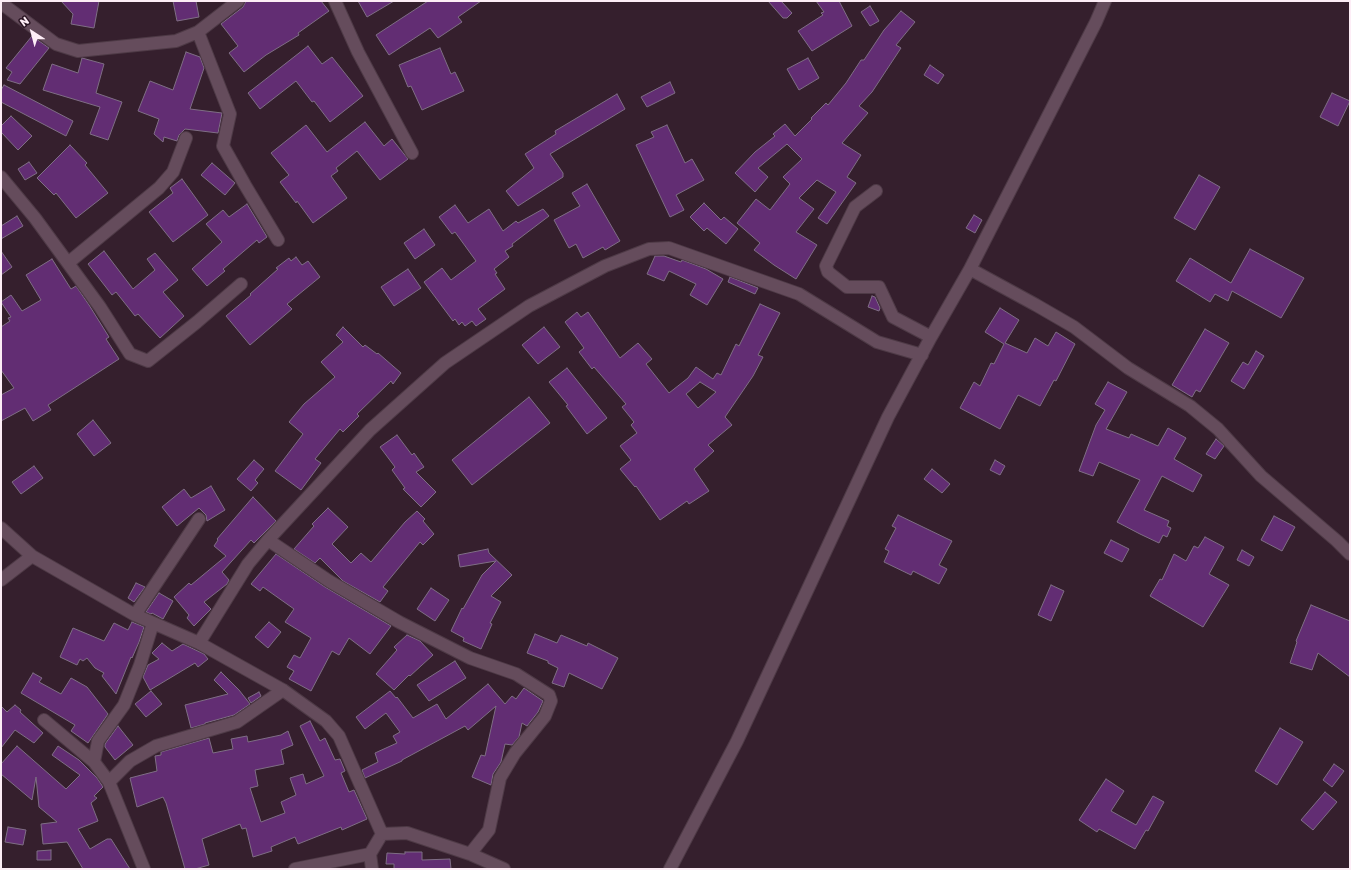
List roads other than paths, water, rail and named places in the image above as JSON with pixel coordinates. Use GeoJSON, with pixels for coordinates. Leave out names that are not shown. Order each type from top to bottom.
{"type":"FeatureCollection","features":[{"type":"Feature","properties":{"kind":"street"},"geometry":{"type":"LineString","coordinates":[[1,3],[56,44],[78,51],[176,41],[198,32],[238,1]]}},
{"type":"Feature","properties":{"kind":"street"},"geometry":{"type":"LineString","coordinates":[[335,1],[358,52],[412,153]]}},
{"type":"Feature","properties":{"kind":"street"},"geometry":{"type":"LineString","coordinates":[[670,869],[737,741],[888,417],[970,269],[1096,22],[1105,1]]}},
{"type":"Feature","properties":{"kind":"street"},"geometry":{"type":"LineString","coordinates":[[198,32],[230,114],[223,146],[278,240]]}},
{"type":"Feature","properties":{"kind":"street"},"geometry":{"type":"LineString","coordinates":[[68,263],[159,188],[173,172],[186,138]]}},
{"type":"Feature","properties":{"kind":"street"},"geometry":{"type":"LineString","coordinates":[[1,177],[36,218],[100,307],[130,354],[148,361],[197,322],[241,284]]}},
{"type":"Feature","properties":{"kind":"street"},"geometry":{"type":"LineString","coordinates":[[876,191],[855,207],[826,266],[828,272],[847,286],[879,287],[893,318],[931,337]]}},
{"type":"Feature","properties":{"kind":"street"},"geometry":{"type":"LineString","coordinates":[[199,643],[248,564],[268,540],[370,430],[445,363],[529,306],[605,266],[649,249],[669,248],[798,294],[877,342],[922,355]]}},
{"type":"Feature","properties":{"kind":"street"},"geometry":{"type":"LineString","coordinates":[[970,269],[1074,327],[1128,368],[1190,406],[1218,429],[1261,476],[1337,541],[1350,554]]}},
{"type":"Feature","properties":{"kind":"street"},"geometry":{"type":"LineString","coordinates":[[135,615],[199,519]]}},
{"type":"Feature","properties":{"kind":"street"},"geometry":{"type":"LineString","coordinates":[[1,528],[32,556],[135,615],[199,643],[283,690],[326,720],[339,736],[382,834]]}},
{"type":"Feature","properties":{"kind":"street"},"geometry":{"type":"LineString","coordinates":[[268,540],[329,581],[399,622],[470,658],[516,674],[549,695],[551,701],[545,716],[514,753],[500,778],[489,830],[470,854]]}},
{"type":"Feature","properties":{"kind":"street"},"geometry":{"type":"LineString","coordinates":[[1,580],[32,556]]}},
{"type":"Feature","properties":{"kind":"street"},"geometry":{"type":"LineString","coordinates":[[94,762],[98,741],[124,705],[146,648],[153,623]]}},
{"type":"Feature","properties":{"kind":"street"},"geometry":{"type":"LineString","coordinates":[[109,782],[130,761],[156,746],[237,722],[283,690]]}},
{"type":"Feature","properties":{"kind":"street"},"geometry":{"type":"LineString","coordinates":[[44,720],[94,762],[109,782],[115,793],[144,869]]}},
{"type":"Feature","properties":{"kind":"street"},"geometry":{"type":"LineString","coordinates":[[382,834],[407,833],[470,854],[504,869]]}},
{"type":"Feature","properties":{"kind":"street"},"geometry":{"type":"LineString","coordinates":[[372,869],[370,854],[382,834]]}},
{"type":"Feature","properties":{"kind":"street"},"geometry":{"type":"LineString","coordinates":[[295,869],[370,854]]}}]}
